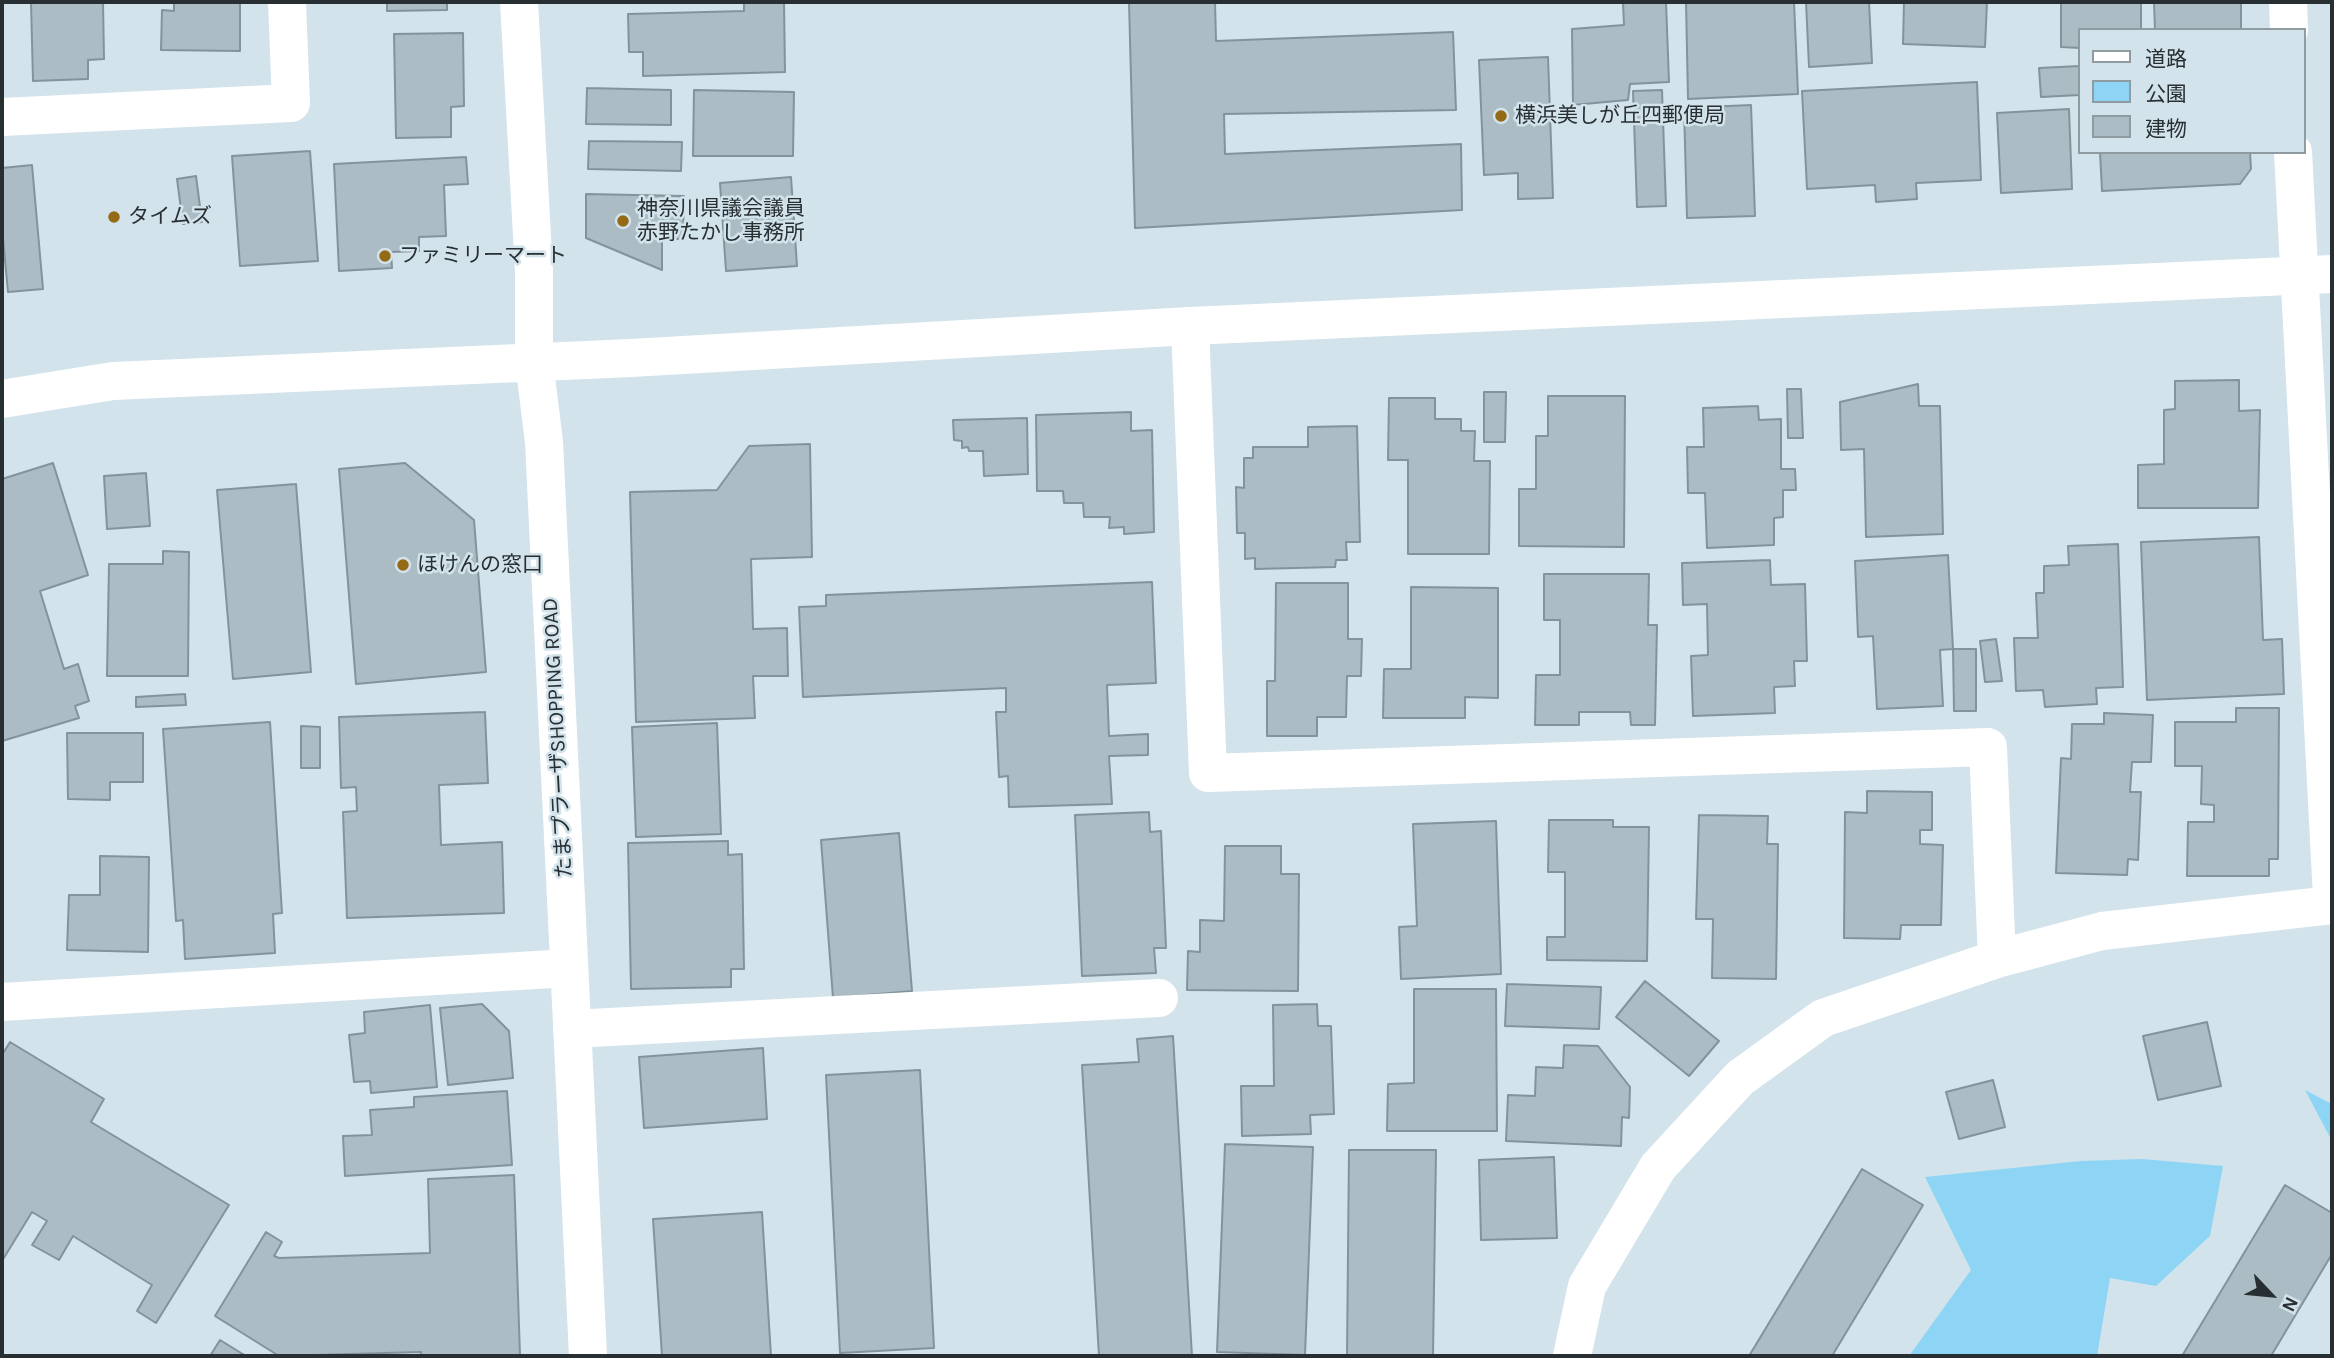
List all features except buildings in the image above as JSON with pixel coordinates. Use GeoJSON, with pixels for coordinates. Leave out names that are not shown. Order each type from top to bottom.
{"type":"FeatureCollection","features":[{"type":"Feature","properties":{"kind":"street"},"geometry":{"type":"LineString","coordinates":[[2,117],[291,103],[287,2]]}},
{"type":"Feature","properties":{"kind":"street","name":"たまプラーザSHOPPING ROAD"},"geometry":{"type":"LineString","coordinates":[[519,2],[534,272],[534,361],[544,442],[588,1356]]}},
{"type":"Feature","properties":{"kind":"street"},"geometry":{"type":"LineString","coordinates":[[2288,2],[2289,28]]}},
{"type":"Feature","properties":{"kind":"street"},"geometry":{"type":"LineString","coordinates":[[2293,154],[2315,275],[2332,897]]}},
{"type":"Feature","properties":{"kind":"street"},"geometry":{"type":"LineString","coordinates":[[2,399],[113,381],[631,358],[1190,326],[2315,275]]}},
{"type":"Feature","properties":{"kind":"street"},"geometry":{"type":"LineString","coordinates":[[1190,326],[1208,773],[1989,747],[1997,959]]}},
{"type":"Feature","properties":{"kind":"street"},"geometry":{"type":"LineString","coordinates":[[1572,1356],[1587,1286],[1658,1167],[1740,1078],[1823,1018],[1997,959],[2102,931],[2332,905]]}},
{"type":"Feature","properties":{"kind":"street"},"geometry":{"type":"LineString","coordinates":[[2,1002],[569,968]]}},
{"type":"Feature","properties":{"kind":"street"},"geometry":{"type":"LineString","coordinates":[[572,1028],[1158,999]]}},
{"type":"Feature","properties":{"kind":"green space"},"geometry":{"type":"Polygon","coordinates":[[[2305,1090],[2332,1104],[2332,1141],[2305,1090]]]}},
{"type":"Feature","properties":{"kind":"green space"},"geometry":{"type":"Polygon","coordinates":[[[2142,1159],[2223,1166],[2210,1236],[2156,1286],[2110,1278],[2097,1356],[1909,1356],[1971,1270],[1925,1177],[2081,1161],[2142,1159]]]}},
{"type":"Feature","properties":{"kind":"place","name":"横浜美しが丘四郵便局"},"geometry":{"type":"Point","coordinates":[1501,116]}},
{"type":"Feature","properties":{"kind":"place","name":"タイムズ"},"geometry":{"type":"Point","coordinates":[114,217]}},
{"type":"Feature","properties":{"kind":"place","name":"神奈川県議会議員 赤野たかし事務所"},"geometry":{"type":"Point","coordinates":[623,221]}},
{"type":"Feature","properties":{"kind":"place","name":"ファミリーマート"},"geometry":{"type":"Point","coordinates":[385,256]}},
{"type":"Feature","properties":{"kind":"place","name":"ほけんの窓口"},"geometry":{"type":"Point","coordinates":[403,565]}}]}
